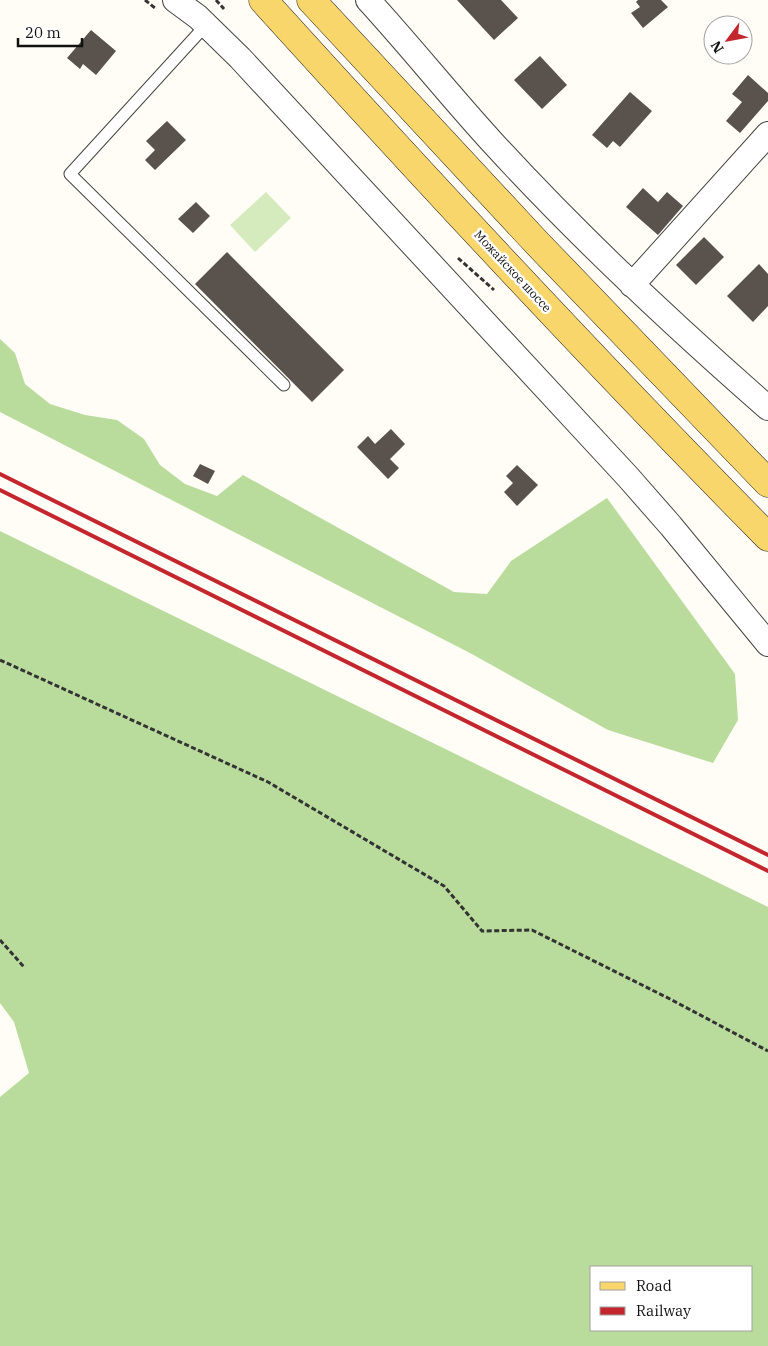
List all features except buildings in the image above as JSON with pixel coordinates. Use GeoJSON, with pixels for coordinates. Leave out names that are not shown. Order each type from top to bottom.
{"type":"FeatureCollection","features":[{"type":"Feature","properties":{"kind":"main road","name":"Можайское шоссе"},"geometry":{"type":"LineString","coordinates":[[263,0],[436,190],[603,368],[768,537]]}},
{"type":"Feature","properties":{"kind":"main road"},"geometry":{"type":"LineString","coordinates":[[311,0],[537,243],[768,483]]}},
{"type":"Feature","properties":{"kind":"street"},"geometry":{"type":"LineString","coordinates":[[175,0],[206,25],[240,58],[628,477],[672,526],[768,644]]}},
{"type":"Feature","properties":{"kind":"street"},"geometry":{"type":"LineString","coordinates":[[370,1],[493,143],[601,256],[686,337],[768,408]]}},
{"type":"Feature","properties":{"kind":"street"},"geometry":{"type":"LineString","coordinates":[[632,285],[655,262],[768,134]]}},
{"type":"Feature","properties":{"kind":"lane"},"geometry":{"type":"LineString","coordinates":[[206,25],[70,174],[284,385]]}},
{"type":"Feature","properties":{"kind":"path"},"geometry":{"type":"LineString","coordinates":[[0,660],[268,782],[444,886],[482,930],[532,930],[670,999],[768,1051]]}},
{"type":"Feature","properties":{"kind":"path"},"geometry":{"type":"LineString","coordinates":[[0,940],[24,968]]}},
{"type":"Feature","properties":{"kind":"green space"},"geometry":{"type":"Polygon","coordinates":[[[266,192],[291,218],[255,252],[230,225],[266,192]]]}},
{"type":"Feature","properties":{"kind":"green space"},"geometry":{"type":"Polygon","coordinates":[[[0,339],[15,353],[25,384],[50,404],[85,415],[117,420],[144,439],[160,465],[185,484],[217,496],[243,475],[454,592],[487,594],[511,561],[607,498],[735,674],[738,720],[713,763],[608,730],[470,653],[0,412],[0,339]]]}},
{"type":"Feature","properties":{"kind":"green space"},"geometry":{"type":"Polygon","coordinates":[[[0,531],[768,907],[768,1346],[0,1346],[0,1097],[29,1073],[14,1022],[0,1003],[0,531]]]}},
{"type":"Feature","properties":{"kind":"railway"},"geometry":{"type":"LineString","coordinates":[[0,474],[768,855]]}},
{"type":"Feature","properties":{"kind":"railway"},"geometry":{"type":"LineString","coordinates":[[0,490],[768,871]]}}]}
